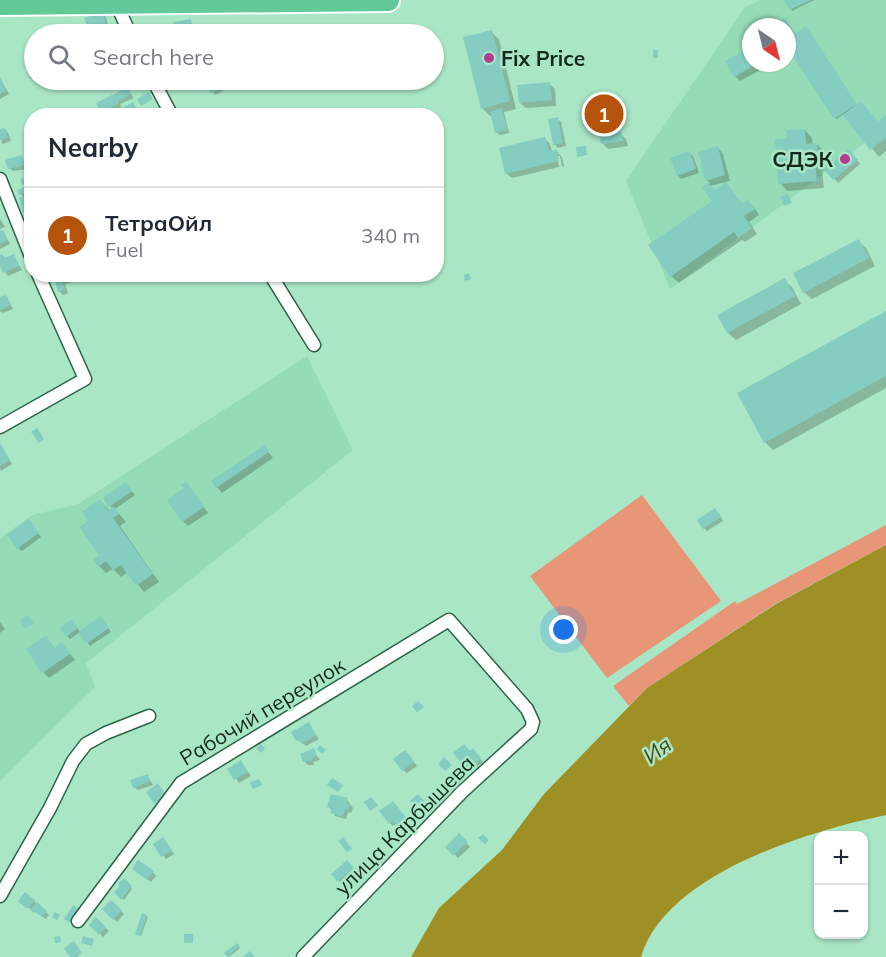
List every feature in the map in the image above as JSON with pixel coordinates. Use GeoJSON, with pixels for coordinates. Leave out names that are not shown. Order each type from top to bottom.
{"type":"FeatureCollection","features":[{"type":"Feature","properties":{"kind":"highway"},"geometry":{"type":"LineString","coordinates":[[0,4],[388,0]]}},
{"type":"Feature","properties":{"kind":"street"},"geometry":{"type":"LineString","coordinates":[[116,3],[125,24]]}},
{"type":"Feature","properties":{"kind":"street"},"geometry":{"type":"LineString","coordinates":[[158,90],[168,108]]}},
{"type":"Feature","properties":{"kind":"street"},"geometry":{"type":"LineString","coordinates":[[0,179],[24,239]]}},
{"type":"Feature","properties":{"kind":"street"},"geometry":{"type":"LineString","coordinates":[[0,427],[85,379],[42,282]]}},
{"type":"Feature","properties":{"kind":"street"},"geometry":{"type":"LineString","coordinates":[[275,282],[314,345]]}},
{"type":"Feature","properties":{"kind":"street","name":"улица Карбышева"},"geometry":{"type":"LineString","coordinates":[[303,957],[462,792],[531,729],[533,722],[527,709],[449,620]]}},
{"type":"Feature","properties":{"kind":"street","name":"Рабочий переулок"},"geometry":{"type":"LineString","coordinates":[[78,921],[181,783],[449,620]]}},
{"type":"Feature","properties":{"kind":"street"},"geometry":{"type":"LineString","coordinates":[[0,896],[50,808],[73,761],[86,744],[106,733],[149,716]]}},
{"type":"Feature","properties":{"kind":"shaded area"},"geometry":{"type":"Polygon","coordinates":[[[760,0],[886,0],[886,127],[670,289],[626,181],[745,7],[760,0]]]}},
{"type":"Feature","properties":{"kind":"shaded area"},"geometry":{"type":"Polygon","coordinates":[[[307,356],[353,450],[86,663],[95,687],[0,781],[0,538],[32,515],[78,504],[307,356]]]}},
{"type":"Feature","properties":{"kind":"shaded area"},"geometry":{"type":"Polygon","coordinates":[[[642,495],[721,601],[607,678],[530,576],[642,495]]]}},
{"type":"Feature","properties":{"kind":"shaded area"},"geometry":{"type":"Polygon","coordinates":[[[886,525],[886,545],[775,604],[647,688],[629,706],[613,686],[735,601],[737,604],[886,525]]]}},
{"type":"Feature","properties":{"kind":"water","name":"Ия"},"geometry":{"type":"Polygon","coordinates":[[[886,545],[886,815],[823,831],[814,831],[814,834],[744,861],[709,879],[679,902],[656,927],[641,957],[411,957],[439,908],[502,850],[544,794],[647,688],[776,604],[886,545]]]}},
{"type":"Feature","properties":{"kind":"building"},"geometry":{"type":"Polygon","coordinates":[[[784,0],[811,0],[789,10],[784,0]]]}},
{"type":"Feature","properties":{"kind":"building"},"geometry":{"type":"Polygon","coordinates":[[[103,12],[106,24],[86,24],[84,18],[103,12]]]}},
{"type":"Feature","properties":{"kind":"building"},"geometry":{"type":"Polygon","coordinates":[[[191,19],[192,24],[173,24],[173,22],[191,19]]]}},
{"type":"Feature","properties":{"kind":"building"},"geometry":{"type":"Polygon","coordinates":[[[806,26],[857,104],[834,119],[796,61],[796,33],[806,26]]]}},
{"type":"Feature","properties":{"kind":"building"},"geometry":{"type":"Polygon","coordinates":[[[492,30],[510,101],[481,109],[463,37],[492,30]]]}},
{"type":"Feature","properties":{"kind":"building"},"geometry":{"type":"Polygon","coordinates":[[[653,50],[658,50],[658,58],[653,58],[653,50]]]}},
{"type":"Feature","properties":{"kind":"building"},"geometry":{"type":"Polygon","coordinates":[[[742,52],[743,72],[734,77],[725,61],[742,52]]]}},
{"type":"Feature","properties":{"kind":"building"},"geometry":{"type":"Polygon","coordinates":[[[0,78],[6,91],[0,94],[0,78]]]}},
{"type":"Feature","properties":{"kind":"building"},"geometry":{"type":"Polygon","coordinates":[[[550,82],[552,100],[519,103],[517,85],[550,82]]]}},
{"type":"Feature","properties":{"kind":"building"},"geometry":{"type":"Polygon","coordinates":[[[122,90],[129,90],[131,94],[110,108],[98,108],[96,103],[122,90]]]}},
{"type":"Feature","properties":{"kind":"building"},"geometry":{"type":"Polygon","coordinates":[[[149,92],[153,99],[141,106],[137,99],[149,92]]]}},
{"type":"Feature","properties":{"kind":"building"},"geometry":{"type":"Polygon","coordinates":[[[610,100],[615,132],[621,131],[623,141],[601,144],[599,135],[603,134],[598,102],[610,100]]]}},
{"type":"Feature","properties":{"kind":"building"},"geometry":{"type":"Polygon","coordinates":[[[861,101],[878,122],[886,115],[886,138],[870,150],[843,115],[861,101]]]}},
{"type":"Feature","properties":{"kind":"building"},"geometry":{"type":"Polygon","coordinates":[[[133,102],[136,108],[122,108],[133,102]]]}},
{"type":"Feature","properties":{"kind":"building"},"geometry":{"type":"Polygon","coordinates":[[[502,108],[507,130],[495,133],[490,112],[502,108]]]}},
{"type":"Feature","properties":{"kind":"building"},"geometry":{"type":"Polygon","coordinates":[[[558,117],[563,143],[553,145],[548,119],[558,117]]]}},
{"type":"Feature","properties":{"kind":"building"},"geometry":{"type":"Polygon","coordinates":[[[5,128],[8,138],[0,140],[0,129],[5,128]]]}},
{"type":"Feature","properties":{"kind":"building"},"geometry":{"type":"Polygon","coordinates":[[[805,129],[806,144],[817,143],[819,163],[815,163],[817,181],[778,184],[775,139],[787,138],[786,130],[805,129]]]}},
{"type":"Feature","properties":{"kind":"building"},"geometry":{"type":"Polygon","coordinates":[[[545,137],[549,151],[557,150],[559,161],[505,174],[499,148],[545,137]]]}},
{"type":"Feature","properties":{"kind":"building"},"geometry":{"type":"Polygon","coordinates":[[[586,146],[587,155],[577,157],[576,147],[586,146]]]}},
{"type":"Feature","properties":{"kind":"building"},"geometry":{"type":"Polygon","coordinates":[[[718,146],[725,175],[705,181],[698,152],[718,146]]]}},
{"type":"Feature","properties":{"kind":"building"},"geometry":{"type":"Polygon","coordinates":[[[849,149],[858,160],[833,180],[824,170],[849,149]]]}},
{"type":"Feature","properties":{"kind":"building"},"geometry":{"type":"Polygon","coordinates":[[[690,151],[696,169],[677,176],[670,158],[690,151]]]}},
{"type":"Feature","properties":{"kind":"building"},"geometry":{"type":"Polygon","coordinates":[[[22,155],[24,165],[8,169],[5,160],[22,155]]]}},
{"type":"Feature","properties":{"kind":"building"},"geometry":{"type":"Polygon","coordinates":[[[726,182],[742,204],[748,200],[755,209],[744,216],[752,228],[738,238],[734,232],[670,277],[648,245],[712,201],[702,187],[708,183],[714,190],[726,182]]]}},
{"type":"Feature","properties":{"kind":"building"},"geometry":{"type":"Polygon","coordinates":[[[24,187],[24,194],[19,195],[17,190],[24,187]]]}},
{"type":"Feature","properties":{"kind":"building"},"geometry":{"type":"Polygon","coordinates":[[[788,194],[792,203],[784,206],[780,197],[788,194]]]}},
{"type":"Feature","properties":{"kind":"building"},"geometry":{"type":"Polygon","coordinates":[[[24,196],[23,213],[19,198],[24,196]]]}},
{"type":"Feature","properties":{"kind":"building"},"geometry":{"type":"Polygon","coordinates":[[[3,230],[8,240],[0,244],[0,231],[3,230]]]}},
{"type":"Feature","properties":{"kind":"building"},"geometry":{"type":"Polygon","coordinates":[[[859,239],[869,258],[803,293],[793,273],[859,239]]]}},
{"type":"Feature","properties":{"kind":"building"},"geometry":{"type":"Polygon","coordinates":[[[0,254],[4,258],[14,254],[19,266],[3,273],[0,266],[0,254]]]}},
{"type":"Feature","properties":{"kind":"building"},"geometry":{"type":"Polygon","coordinates":[[[469,273],[471,279],[465,281],[464,275],[469,273]]]}},
{"type":"Feature","properties":{"kind":"building"},"geometry":{"type":"Polygon","coordinates":[[[785,278],[795,296],[727,333],[717,315],[785,278]]]}},
{"type":"Feature","properties":{"kind":"building"},"geometry":{"type":"Polygon","coordinates":[[[55,282],[62,282],[65,289],[58,292],[55,282]]]}},
{"type":"Feature","properties":{"kind":"building"},"geometry":{"type":"Polygon","coordinates":[[[6,295],[11,305],[0,310],[0,297],[6,295]]]}},
{"type":"Feature","properties":{"kind":"building"},"geometry":{"type":"Polygon","coordinates":[[[886,311],[886,376],[764,443],[737,393],[886,311]]]}},
{"type":"Feature","properties":{"kind":"building"},"geometry":{"type":"Polygon","coordinates":[[[37,428],[44,439],[39,443],[31,432],[37,428]]]}},
{"type":"Feature","properties":{"kind":"building"},"geometry":{"type":"Polygon","coordinates":[[[0,443],[10,460],[0,466],[0,443]]]}},
{"type":"Feature","properties":{"kind":"building"},"geometry":{"type":"Polygon","coordinates":[[[264,445],[269,452],[216,488],[211,481],[264,445]]]}},
{"type":"Feature","properties":{"kind":"building"},"geometry":{"type":"Polygon","coordinates":[[[186,481],[204,507],[182,522],[167,500],[184,488],[181,485],[186,481]]]}},
{"type":"Feature","properties":{"kind":"building"},"geometry":{"type":"Polygon","coordinates":[[[126,482],[132,491],[109,507],[103,498],[126,482]]]}},
{"type":"Feature","properties":{"kind":"building"},"geometry":{"type":"Polygon","coordinates":[[[100,499],[108,511],[114,506],[119,514],[113,518],[153,574],[136,586],[121,565],[113,570],[106,561],[98,567],[93,560],[99,555],[79,527],[88,521],[82,512],[100,499]]]}},
{"type":"Feature","properties":{"kind":"building"},"geometry":{"type":"Polygon","coordinates":[[[715,508],[721,517],[703,529],[697,520],[715,508]]]}},
{"type":"Feature","properties":{"kind":"building"},"geometry":{"type":"Polygon","coordinates":[[[29,519],[39,533],[17,549],[7,535],[29,519]]]}},
{"type":"Feature","properties":{"kind":"building"},"geometry":{"type":"Polygon","coordinates":[[[28,615],[34,623],[25,629],[20,621],[28,615]]]}},
{"type":"Feature","properties":{"kind":"building"},"geometry":{"type":"Polygon","coordinates":[[[101,616],[109,628],[86,644],[78,632],[101,616]]]}},
{"type":"Feature","properties":{"kind":"building"},"geometry":{"type":"Polygon","coordinates":[[[72,619],[78,628],[66,637],[60,628],[72,619]]]}},
{"type":"Feature","properties":{"kind":"building"},"geometry":{"type":"Polygon","coordinates":[[[46,635],[54,648],[62,642],[70,654],[42,673],[26,649],[46,635]]]}},
{"type":"Feature","properties":{"kind":"building"},"geometry":{"type":"Polygon","coordinates":[[[418,701],[424,707],[417,712],[412,706],[418,701]]]}},
{"type":"Feature","properties":{"kind":"building"},"geometry":{"type":"Polygon","coordinates":[[[309,722],[316,735],[301,744],[299,740],[296,741],[291,732],[309,722]]]}},
{"type":"Feature","properties":{"kind":"building"},"geometry":{"type":"Polygon","coordinates":[[[261,744],[265,749],[261,753],[256,748],[261,744]]]}},
{"type":"Feature","properties":{"kind":"building"},"geometry":{"type":"Polygon","coordinates":[[[464,744],[470,751],[473,748],[481,758],[467,770],[453,753],[464,744]]]}},
{"type":"Feature","properties":{"kind":"building"},"geometry":{"type":"Polygon","coordinates":[[[320,745],[326,750],[322,754],[317,749],[320,745]]]}},
{"type":"Feature","properties":{"kind":"building"},"geometry":{"type":"Polygon","coordinates":[[[314,748],[317,756],[311,759],[312,761],[303,762],[300,754],[314,748]]]}},
{"type":"Feature","properties":{"kind":"building"},"geometry":{"type":"Polygon","coordinates":[[[405,750],[414,762],[402,771],[393,759],[405,750]]]}},
{"type":"Feature","properties":{"kind":"building"},"geometry":{"type":"Polygon","coordinates":[[[444,757],[452,765],[445,771],[438,764],[444,757]]]}},
{"type":"Feature","properties":{"kind":"building"},"geometry":{"type":"Polygon","coordinates":[[[241,760],[248,772],[234,780],[227,769],[241,760]]]}},
{"type":"Feature","properties":{"kind":"building"},"geometry":{"type":"Polygon","coordinates":[[[148,774],[150,781],[133,788],[130,780],[148,774]]]}},
{"type":"Feature","properties":{"kind":"building"},"geometry":{"type":"Polygon","coordinates":[[[332,778],[343,785],[338,792],[327,785],[332,778]]]}},
{"type":"Feature","properties":{"kind":"building"},"geometry":{"type":"Polygon","coordinates":[[[259,779],[262,785],[253,789],[250,782],[259,779]]]}},
{"type":"Feature","properties":{"kind":"building"},"geometry":{"type":"Polygon","coordinates":[[[158,783],[166,796],[154,804],[146,792],[158,783]]]}},
{"type":"Feature","properties":{"kind":"building"},"geometry":{"type":"Polygon","coordinates":[[[331,794],[348,798],[346,803],[350,804],[348,810],[345,809],[343,817],[330,813],[332,808],[327,807],[331,794]]]}},
{"type":"Feature","properties":{"kind":"building"},"geometry":{"type":"Polygon","coordinates":[[[418,794],[427,804],[418,811],[410,801],[418,794]]]}},
{"type":"Feature","properties":{"kind":"building"},"geometry":{"type":"Polygon","coordinates":[[[371,797],[378,805],[370,811],[364,802],[371,797]]]}},
{"type":"Feature","properties":{"kind":"building"},"geometry":{"type":"Polygon","coordinates":[[[393,801],[408,820],[399,827],[393,821],[389,824],[379,811],[393,801]]]}},
{"type":"Feature","properties":{"kind":"building"},"geometry":{"type":"Polygon","coordinates":[[[459,833],[468,842],[453,856],[445,847],[459,833]]]}},
{"type":"Feature","properties":{"kind":"building"},"geometry":{"type":"Polygon","coordinates":[[[483,834],[489,840],[485,844],[478,838],[483,834]]]}},
{"type":"Feature","properties":{"kind":"building"},"geometry":{"type":"Polygon","coordinates":[[[163,837],[172,850],[161,857],[153,844],[163,837]]]}},
{"type":"Feature","properties":{"kind":"building"},"geometry":{"type":"Polygon","coordinates":[[[343,837],[352,849],[347,852],[338,841],[343,837]]]}},
{"type":"Feature","properties":{"kind":"building"},"geometry":{"type":"Polygon","coordinates":[[[138,860],[154,871],[147,880],[132,869],[138,860]]]}},
{"type":"Feature","properties":{"kind":"building"},"geometry":{"type":"Polygon","coordinates":[[[347,860],[354,868],[338,882],[331,874],[347,860]]]}},
{"type":"Feature","properties":{"kind":"building"},"geometry":{"type":"Polygon","coordinates":[[[124,878],[132,886],[121,900],[114,892],[124,878]]]}},
{"type":"Feature","properties":{"kind":"building"},"geometry":{"type":"Polygon","coordinates":[[[25,892],[35,900],[27,909],[18,901],[25,892]]]}},
{"type":"Feature","properties":{"kind":"building"},"geometry":{"type":"Polygon","coordinates":[[[111,900],[122,910],[113,920],[102,909],[111,900]]]}},
{"type":"Feature","properties":{"kind":"building"},"geometry":{"type":"Polygon","coordinates":[[[37,902],[47,911],[42,917],[36,911],[34,913],[30,910],[37,902]]]}},
{"type":"Feature","properties":{"kind":"building"},"geometry":{"type":"Polygon","coordinates":[[[73,905],[79,909],[71,923],[64,919],[73,905]]]}},
{"type":"Feature","properties":{"kind":"building"},"geometry":{"type":"Polygon","coordinates":[[[55,912],[60,915],[57,920],[52,917],[55,912]]]}},
{"type":"Feature","properties":{"kind":"building"},"geometry":{"type":"Polygon","coordinates":[[[142,913],[147,915],[140,936],[135,934],[142,913]]]}},
{"type":"Feature","properties":{"kind":"building"},"geometry":{"type":"Polygon","coordinates":[[[96,917],[106,927],[99,935],[89,925],[96,917]]]}},
{"type":"Feature","properties":{"kind":"building"},"geometry":{"type":"Polygon","coordinates":[[[184,934],[193,934],[193,943],[184,943],[184,934]]]}},
{"type":"Feature","properties":{"kind":"building"},"geometry":{"type":"Polygon","coordinates":[[[60,936],[61,942],[55,943],[54,937],[60,936]]]}},
{"type":"Feature","properties":{"kind":"building"},"geometry":{"type":"Polygon","coordinates":[[[83,936],[94,939],[92,946],[81,943],[83,936]]]}},
{"type":"Feature","properties":{"kind":"building"},"geometry":{"type":"Polygon","coordinates":[[[74,941],[82,953],[77,957],[70,957],[64,948],[74,941]]]}},
{"type":"Feature","properties":{"kind":"building"},"geometry":{"type":"Polygon","coordinates":[[[237,943],[240,946],[227,957],[224,953],[237,943]]]}},
{"type":"Feature","properties":{"kind":"building"},"geometry":{"type":"Polygon","coordinates":[[[250,951],[255,957],[243,957],[250,951]]]}},
{"type":"Feature","properties":{"kind":"place","name":"Fix Price"},"geometry":{"type":"Point","coordinates":[489,58]}},
{"type":"Feature","properties":{"kind":"place","name":"ТетраОйл"},"geometry":{"type":"Point","coordinates":[604,114]}},
{"type":"Feature","properties":{"kind":"place","name":"СДЭК"},"geometry":{"type":"Point","coordinates":[845,159]}}]}
